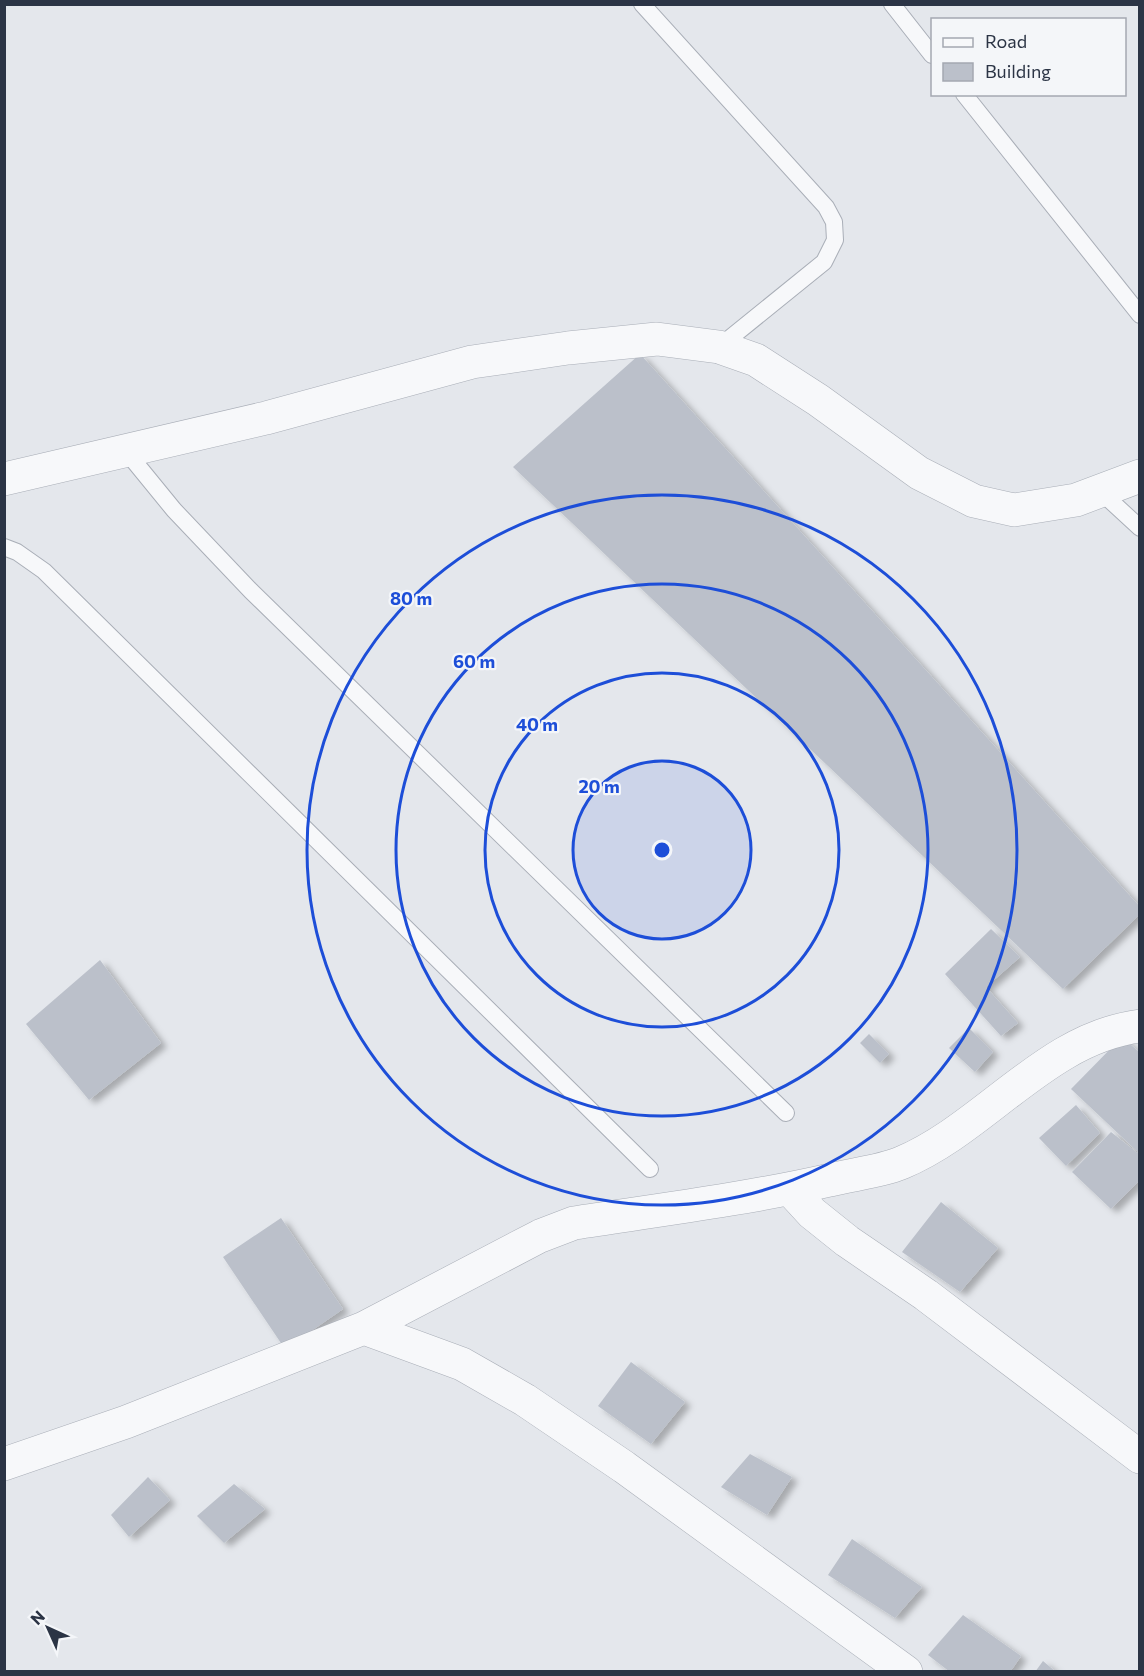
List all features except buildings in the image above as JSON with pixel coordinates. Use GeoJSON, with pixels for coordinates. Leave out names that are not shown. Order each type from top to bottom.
{"type":"FeatureCollection","features":[{"type":"Feature","properties":{"kind":"street"},"geometry":{"type":"LineString","coordinates":[[4,479],[266,418],[472,362],[568,348],[657,339],[719,347],[756,360],[818,400],[919,472],[974,501],[1014,510],[1076,500],[1140,476]]}},
{"type":"Feature","properties":{"kind":"street"},"geometry":{"type":"LineString","coordinates":[[4,1464],[126,1422],[364,1328],[540,1236],[574,1223],[790,1189],[898,1164],[932,1149],[1083,1042],[1119,1028],[1140,1026]]}},
{"type":"Feature","properties":{"kind":"street"},"geometry":{"type":"LineString","coordinates":[[790,1189],[812,1213],[847,1241],[926,1295],[1140,1457]]}},
{"type":"Feature","properties":{"kind":"street"},"geometry":{"type":"LineString","coordinates":[[364,1328],[462,1364],[525,1400],[624,1467],[906,1671]]}},
{"type":"Feature","properties":{"kind":"lane"},"geometry":{"type":"LineString","coordinates":[[642,4],[826,207],[834,222],[835,240],[824,262],[719,347]]}},
{"type":"Feature","properties":{"kind":"lane"},"geometry":{"type":"LineString","coordinates":[[892,4],[931,53]]}},
{"type":"Feature","properties":{"kind":"lane"},"geometry":{"type":"LineString","coordinates":[[966,96],[1140,315]]}},
{"type":"Feature","properties":{"kind":"lane"},"geometry":{"type":"LineString","coordinates":[[125,450],[174,510],[251,591],[786,1113]]}},
{"type":"Feature","properties":{"kind":"lane"},"geometry":{"type":"LineString","coordinates":[[1100,491],[1140,528]]}},
{"type":"Feature","properties":{"kind":"lane"},"geometry":{"type":"LineString","coordinates":[[4,547],[17,552],[44,571],[650,1169]]}}]}
